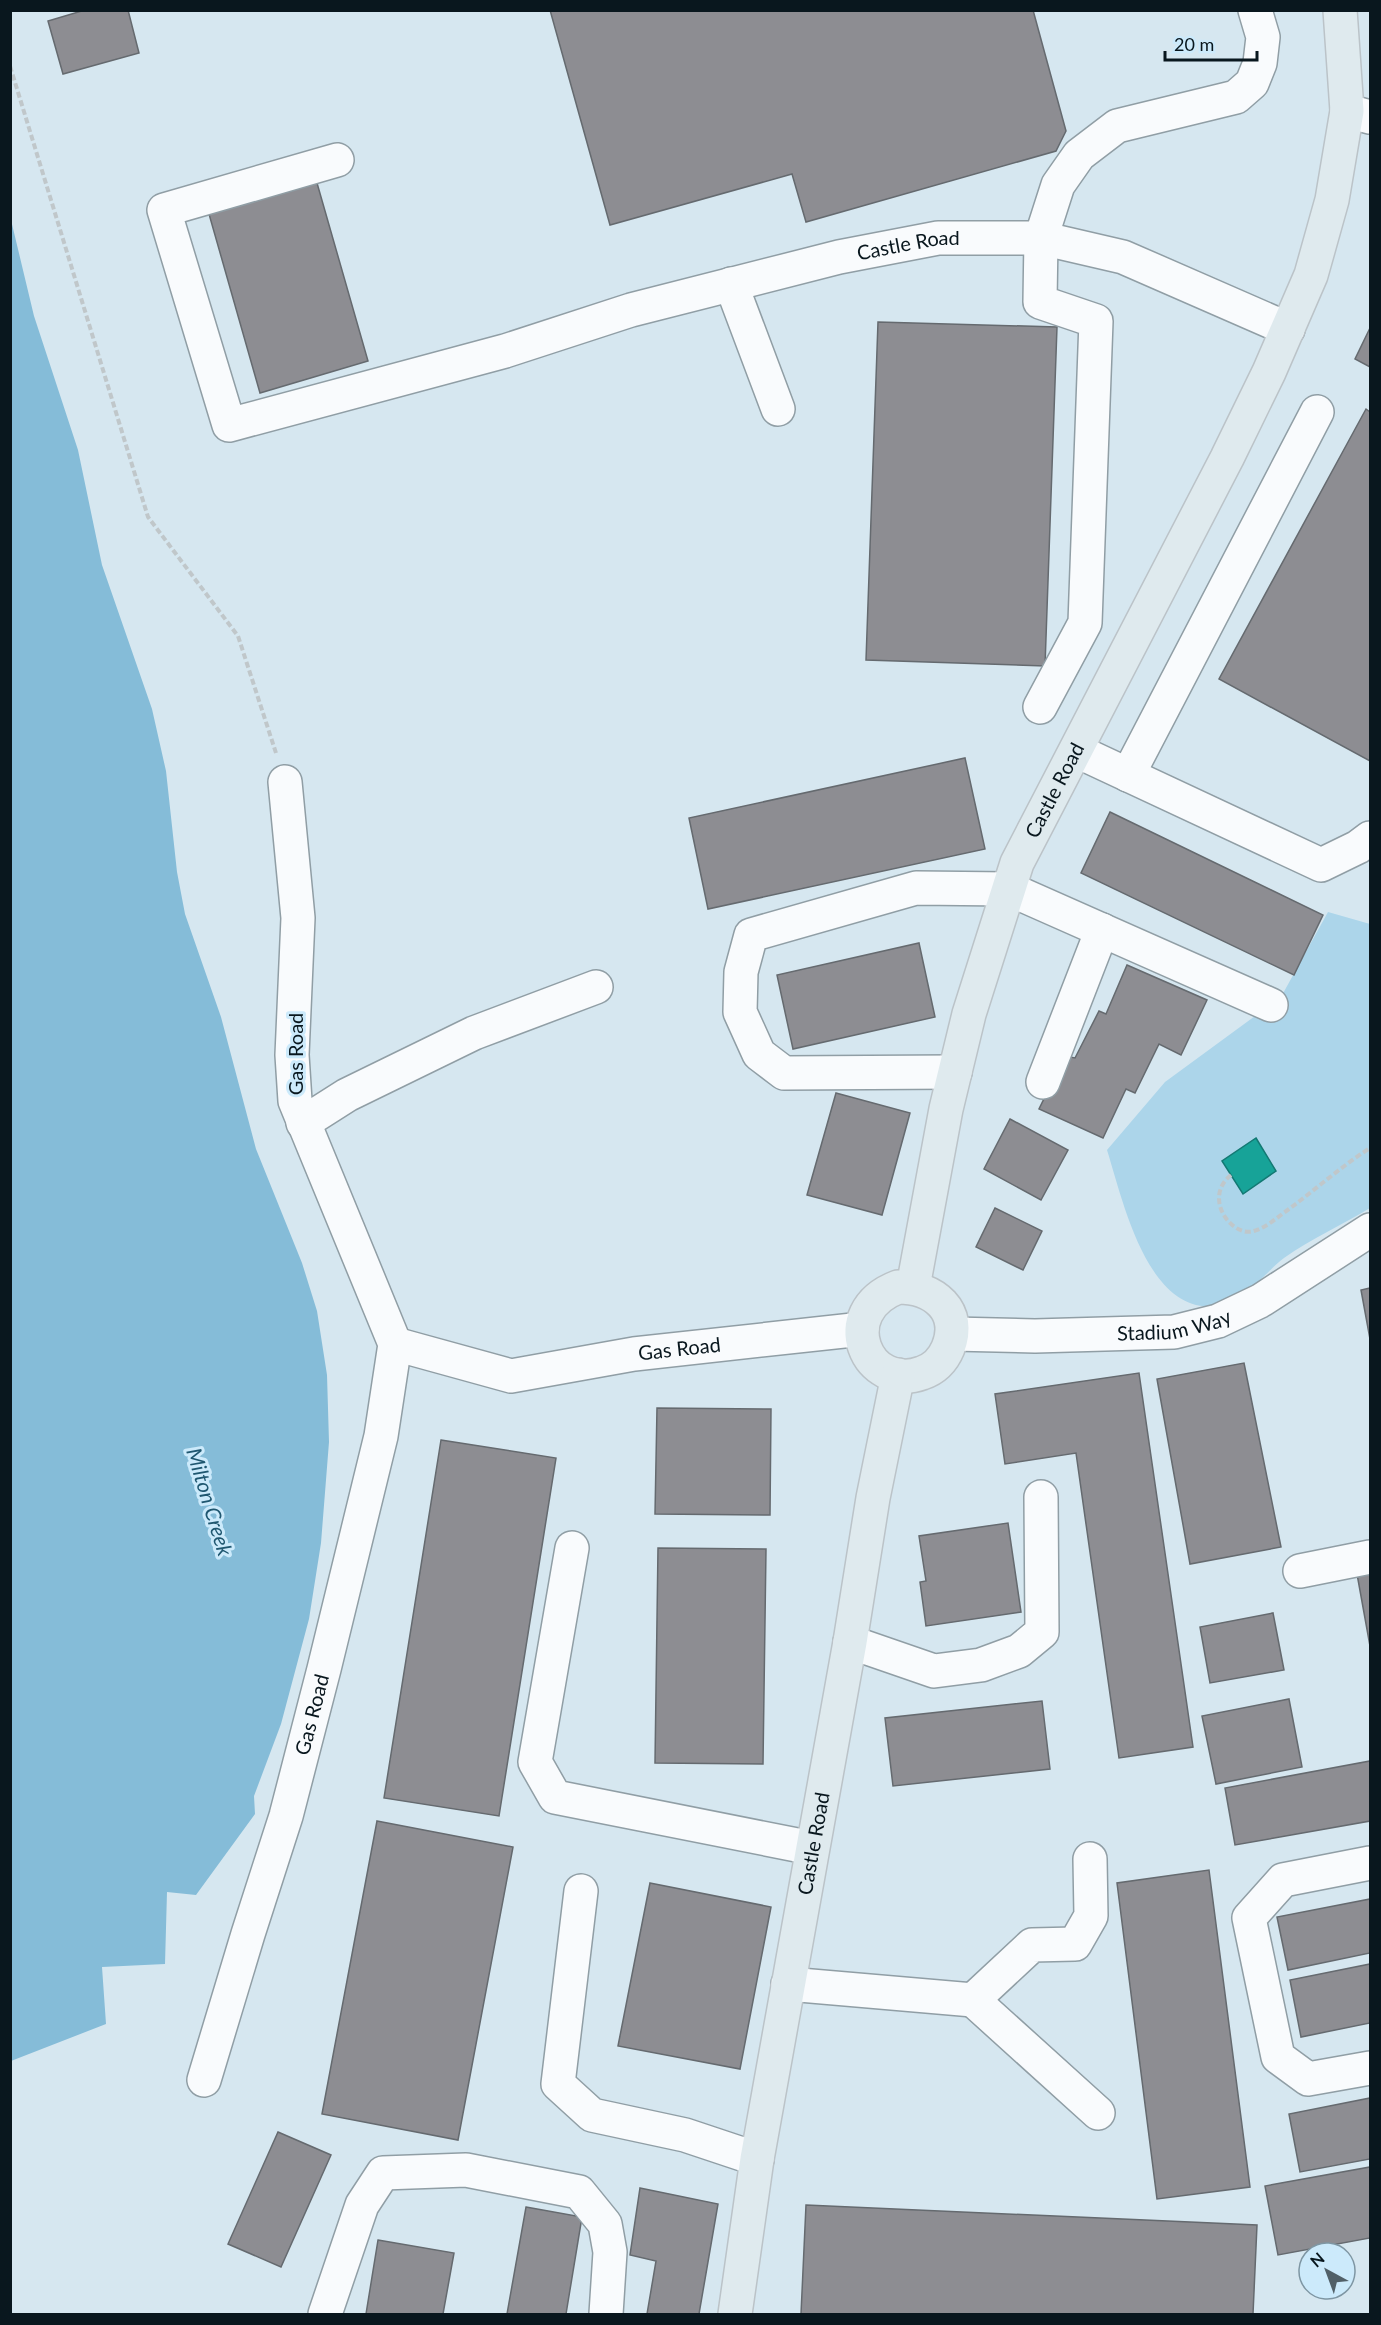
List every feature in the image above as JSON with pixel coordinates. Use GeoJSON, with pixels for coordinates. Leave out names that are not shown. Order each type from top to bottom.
{"type":"FeatureCollection","features":[{"type":"Feature","properties":{"kind":"main road","name":"Castle Road"},"geometry":{"type":"LineString","coordinates":[[913,1287],[946,1109],[969,1014],[1017,863],[1227,458],[1311,275],[1359,114],[1340,10]]}},
{"type":"Feature","properties":{"kind":"main road"},"geometry":{"type":"LineString","coordinates":[[898,1287],[913,1287],[928,1292],[940,1301],[948,1314],[953,1334],[945,1355],[936,1365],[911,1376],[886,1371],[872,1359],[863,1342],[862,1329],[865,1315],[873,1302],[884,1293],[898,1287]]}},
{"type":"Feature","properties":{"kind":"main road","name":"Castle Road"},"geometry":{"type":"LineString","coordinates":[[735,2314],[757,2159],[850,1642],[873,1498],[898,1375]]}},
{"type":"Feature","properties":{"kind":"street"},"geometry":{"type":"LineString","coordinates":[[1040,707],[1085,623],[1096,321],[1040,302],[1041,238],[1058,185],[1079,155],[1117,126],[1236,97],[1252,83],[1260,63],[1263,37],[1255,10]]}},
{"type":"Feature","properties":{"kind":"street","name":"Castle Road"},"geometry":{"type":"LineString","coordinates":[[337,160],[164,210],[229,425],[526,344],[631,310],[839,257],[938,238],[1041,238],[1123,257],[1288,329]]}},
{"type":"Feature","properties":{"kind":"street"},"geometry":{"type":"LineString","coordinates":[[731,284],[778,409]]}},
{"type":"Feature","properties":{"kind":"street"},"geometry":{"type":"LineString","coordinates":[[1128,775],[1317,412]]}},
{"type":"Feature","properties":{"kind":"street"},"geometry":{"type":"LineString","coordinates":[[1077,751],[1321,865],[1371,838]]}},
{"type":"Feature","properties":{"kind":"street","name":"Gas Road"},"geometry":{"type":"LineString","coordinates":[[204,2080],[286,1816],[381,1436],[395,1344],[295,1101],[292,1055],[298,918],[285,782]]}},
{"type":"Feature","properties":{"kind":"street"},"geometry":{"type":"LineString","coordinates":[[955,1072],[784,1073],[759,1054],[740,1012],[741,972],[752,935],[916,888],[1009,888],[1271,1005]]}},
{"type":"Feature","properties":{"kind":"street"},"geometry":{"type":"LineString","coordinates":[[1043,1082],[1102,930]]}},
{"type":"Feature","properties":{"kind":"street"},"geometry":{"type":"LineString","coordinates":[[303,1123],[347,1095],[474,1032],[596,987]]}},
{"type":"Feature","properties":{"kind":"street","name":"Stadium Way"},"geometry":{"type":"LineString","coordinates":[[953,1334],[1035,1336],[1174,1332],[1218,1321],[1260,1301],[1371,1230]]}},
{"type":"Feature","properties":{"kind":"street","name":"Gas Road"},"geometry":{"type":"LineString","coordinates":[[395,1344],[511,1376],[634,1354],[862,1329]]}},
{"type":"Feature","properties":{"kind":"street"},"geometry":{"type":"LineString","coordinates":[[850,1642],[934,1671],[981,1665],[1020,1651],[1042,1632],[1041,1497]]}},
{"type":"Feature","properties":{"kind":"street"},"geometry":{"type":"LineString","coordinates":[[572,1548],[535,1761],[555,1797],[812,1848]]}},
{"type":"Feature","properties":{"kind":"street"},"geometry":{"type":"LineString","coordinates":[[1300,1571],[1371,1557]]}},
{"type":"Feature","properties":{"kind":"street"},"geometry":{"type":"LineString","coordinates":[[973,2000],[1032,1946],[1075,1944],[1091,1916],[1090,1859]]}},
{"type":"Feature","properties":{"kind":"street"},"geometry":{"type":"LineString","coordinates":[[1371,1863],[1283,1880],[1249,1918],[1278,2057],[1308,2079],[1371,2068]]}},
{"type":"Feature","properties":{"kind":"street"},"geometry":{"type":"LineString","coordinates":[[581,1892],[558,2084],[592,2115],[685,2135],[757,2159]]}},
{"type":"Feature","properties":{"kind":"street"},"geometry":{"type":"LineString","coordinates":[[788,1984],[973,2000],[1098,2113]]}},
{"type":"Feature","properties":{"kind":"street"},"geometry":{"type":"LineString","coordinates":[[325,2314],[362,2205],[383,2173],[466,2170],[579,2192],[606,2224],[610,2252],[606,2314]]}},
{"type":"Feature","properties":{"kind":"path"},"geometry":{"type":"LineString","coordinates":[[10,66],[148,516],[238,636],[285,782]]}},
{"type":"Feature","properties":{"kind":"path"},"geometry":{"type":"LineString","coordinates":[[1231,1175],[1219,1190],[1218,1203],[1224,1215],[1235,1227],[1245,1232],[1255,1231],[1371,1148]]}},
{"type":"Feature","properties":{"kind":"shaded area"},"geometry":{"type":"Polygon","coordinates":[[[1328,912],[1370,924],[1370,1208],[1284,1258],[1238,1299],[1204,1306],[1181,1298],[1161,1281],[1146,1258],[1122,1201],[1107,1150],[1165,1082],[1281,997],[1328,912]]]}},
{"type":"Feature","properties":{"kind":"water","name":"Milton Creek"},"geometry":{"type":"Polygon","coordinates":[[[11,220],[34,316],[78,450],[102,565],[152,709],[166,771],[177,872],[185,914],[221,1017],[256,1149],[302,1263],[317,1311],[327,1375],[329,1442],[321,1543],[309,1619],[281,1724],[254,1796],[255,1814],[196,1895],[167,1892],[165,1964],[102,1967],[106,2024],[11,2061],[11,220]]]}},
{"type":"Feature","properties":{"kind":"building: Public"},"geometry":{"type":"Polygon","coordinates":[[[1256,1138],[1276,1171],[1243,1194],[1222,1161],[1256,1138]]]}},
{"type":"Feature","properties":{"kind":"building: Industry"},"geometry":{"type":"Polygon","coordinates":[[[85,10],[128,10],[139,53],[63,74],[48,21],[85,10]]]}},
{"type":"Feature","properties":{"kind":"building: Industry"},"geometry":{"type":"Polygon","coordinates":[[[550,10],[1033,10],[1066,131],[1056,151],[806,222],[792,174],[610,225],[550,10]]]}},
{"type":"Feature","properties":{"kind":"building: Industry"},"geometry":{"type":"Polygon","coordinates":[[[317,183],[368,361],[260,393],[209,214],[317,183]]]}},
{"type":"Feature","properties":{"kind":"building: Industry"},"geometry":{"type":"Polygon","coordinates":[[[878,322],[1057,327],[1045,666],[866,660],[878,322]]]}},
{"type":"Feature","properties":{"kind":"building: Industry"},"geometry":{"type":"Polygon","coordinates":[[[1370,328],[1370,367],[1355,359],[1370,328]]]}},
{"type":"Feature","properties":{"kind":"building: Industry"},"geometry":{"type":"Polygon","coordinates":[[[1366,409],[1370,412],[1370,761],[1219,679],[1366,409]]]}},
{"type":"Feature","properties":{"kind":"building: Industry"},"geometry":{"type":"Polygon","coordinates":[[[965,758],[985,849],[708,909],[689,818],[965,758]]]}},
{"type":"Feature","properties":{"kind":"building: Industry"},"geometry":{"type":"Polygon","coordinates":[[[1110,812],[1323,915],[1294,975],[1081,873],[1110,812]]]}},
{"type":"Feature","properties":{"kind":"building: Industry"},"geometry":{"type":"Polygon","coordinates":[[[919,943],[935,1017],[793,1049],[777,975],[919,943]]]}},
{"type":"Feature","properties":{"kind":"building: Industry"},"geometry":{"type":"Polygon","coordinates":[[[1127,965],[1207,1000],[1181,1055],[1159,1044],[1135,1093],[1126,1089],[1103,1138],[1039,1109],[1065,1056],[1075,1058],[1099,1011],[1106,1014],[1127,965]]]}},
{"type":"Feature","properties":{"kind":"building: Industry"},"geometry":{"type":"Polygon","coordinates":[[[836,1093],[910,1113],[882,1215],[807,1195],[836,1093]]]}},
{"type":"Feature","properties":{"kind":"building: Industry"},"geometry":{"type":"Polygon","coordinates":[[[1010,1119],[1068,1150],[1041,1200],[984,1169],[1010,1119]]]}},
{"type":"Feature","properties":{"kind":"building: Industry"},"geometry":{"type":"Polygon","coordinates":[[[995,1208],[1042,1231],[1023,1270],[976,1247],[995,1208]]]}},
{"type":"Feature","properties":{"kind":"building: Industry"},"geometry":{"type":"Polygon","coordinates":[[[1370,1288],[1370,1339],[1361,1290],[1370,1288]]]}},
{"type":"Feature","properties":{"kind":"building: Industry"},"geometry":{"type":"Polygon","coordinates":[[[1244,1363],[1281,1547],[1190,1564],[1157,1379],[1244,1363]]]}},
{"type":"Feature","properties":{"kind":"building: Industry"},"geometry":{"type":"Polygon","coordinates":[[[1139,1373],[1193,1747],[1119,1758],[1076,1453],[1005,1464],[995,1394],[1139,1373]]]}},
{"type":"Feature","properties":{"kind":"building: Industry"},"geometry":{"type":"Polygon","coordinates":[[[657,1408],[771,1409],[770,1515],[655,1514],[657,1408]]]}},
{"type":"Feature","properties":{"kind":"building: Industry"},"geometry":{"type":"Polygon","coordinates":[[[441,1440],[556,1458],[499,1816],[384,1798],[441,1440]]]}},
{"type":"Feature","properties":{"kind":"building: Industry"},"geometry":{"type":"Polygon","coordinates":[[[1008,1523],[1021,1612],[926,1626],[920,1582],[926,1581],[919,1536],[1008,1523]]]}},
{"type":"Feature","properties":{"kind":"building: Industry"},"geometry":{"type":"Polygon","coordinates":[[[658,1548],[766,1549],[763,1764],[655,1763],[658,1548]]]}},
{"type":"Feature","properties":{"kind":"building: Industry"},"geometry":{"type":"Polygon","coordinates":[[[1370,1571],[1370,1646],[1357,1574],[1370,1571]]]}},
{"type":"Feature","properties":{"kind":"building: Industry"},"geometry":{"type":"Polygon","coordinates":[[[1273,1613],[1284,1670],[1210,1683],[1200,1627],[1273,1613]]]}},
{"type":"Feature","properties":{"kind":"building: Industry"},"geometry":{"type":"Polygon","coordinates":[[[1289,1699],[1302,1767],[1216,1784],[1202,1716],[1289,1699]]]}},
{"type":"Feature","properties":{"kind":"building: Industry"},"geometry":{"type":"Polygon","coordinates":[[[1042,1701],[1050,1769],[893,1786],[885,1718],[1042,1701]]]}},
{"type":"Feature","properties":{"kind":"building: Industry"},"geometry":{"type":"Polygon","coordinates":[[[1370,1761],[1370,1821],[1235,1845],[1225,1788],[1370,1761]]]}},
{"type":"Feature","properties":{"kind":"building: Industry"},"geometry":{"type":"Polygon","coordinates":[[[377,1821],[513,1847],[458,2140],[322,2114],[377,1821]]]}},
{"type":"Feature","properties":{"kind":"building: Industry"},"geometry":{"type":"Polygon","coordinates":[[[1209,1870],[1250,2187],[1157,2199],[1117,1883],[1209,1870]]]}},
{"type":"Feature","properties":{"kind":"building: Industry"},"geometry":{"type":"Polygon","coordinates":[[[650,1883],[771,1907],[740,2069],[618,2046],[650,1883]]]}},
{"type":"Feature","properties":{"kind":"building: Industry"},"geometry":{"type":"Polygon","coordinates":[[[1370,1899],[1370,1953],[1288,1970],[1277,1917],[1370,1899]]]}},
{"type":"Feature","properties":{"kind":"building: Industry"},"geometry":{"type":"Polygon","coordinates":[[[1370,1964],[1370,2023],[1301,2037],[1290,1980],[1370,1964]]]}},
{"type":"Feature","properties":{"kind":"building: Industry"},"geometry":{"type":"Polygon","coordinates":[[[1370,2098],[1370,2159],[1300,2172],[1289,2114],[1370,2098]]]}},
{"type":"Feature","properties":{"kind":"building: Industry"},"geometry":{"type":"Polygon","coordinates":[[[278,2132],[331,2155],[281,2267],[228,2244],[278,2132]]]}},
{"type":"Feature","properties":{"kind":"building: Industry"},"geometry":{"type":"Polygon","coordinates":[[[1370,2167],[1370,2238],[1354,2241],[1297,2241],[1297,2251],[1278,2255],[1265,2186],[1370,2167]]]}},
{"type":"Feature","properties":{"kind":"building: Industry"},"geometry":{"type":"Polygon","coordinates":[[[640,2188],[718,2204],[699,2314],[647,2314],[656,2261],[630,2255],[640,2188]]]}},
{"type":"Feature","properties":{"kind":"building: Industry"},"geometry":{"type":"Polygon","coordinates":[[[806,2205],[1257,2225],[1253,2314],[801,2314],[806,2205]]]}},
{"type":"Feature","properties":{"kind":"building: Industry"},"geometry":{"type":"Polygon","coordinates":[[[526,2207],[582,2217],[566,2314],[507,2314],[526,2207]]]}},
{"type":"Feature","properties":{"kind":"building: Industry"},"geometry":{"type":"Polygon","coordinates":[[[378,2240],[454,2253],[443,2314],[366,2314],[378,2240]]]}}]}
